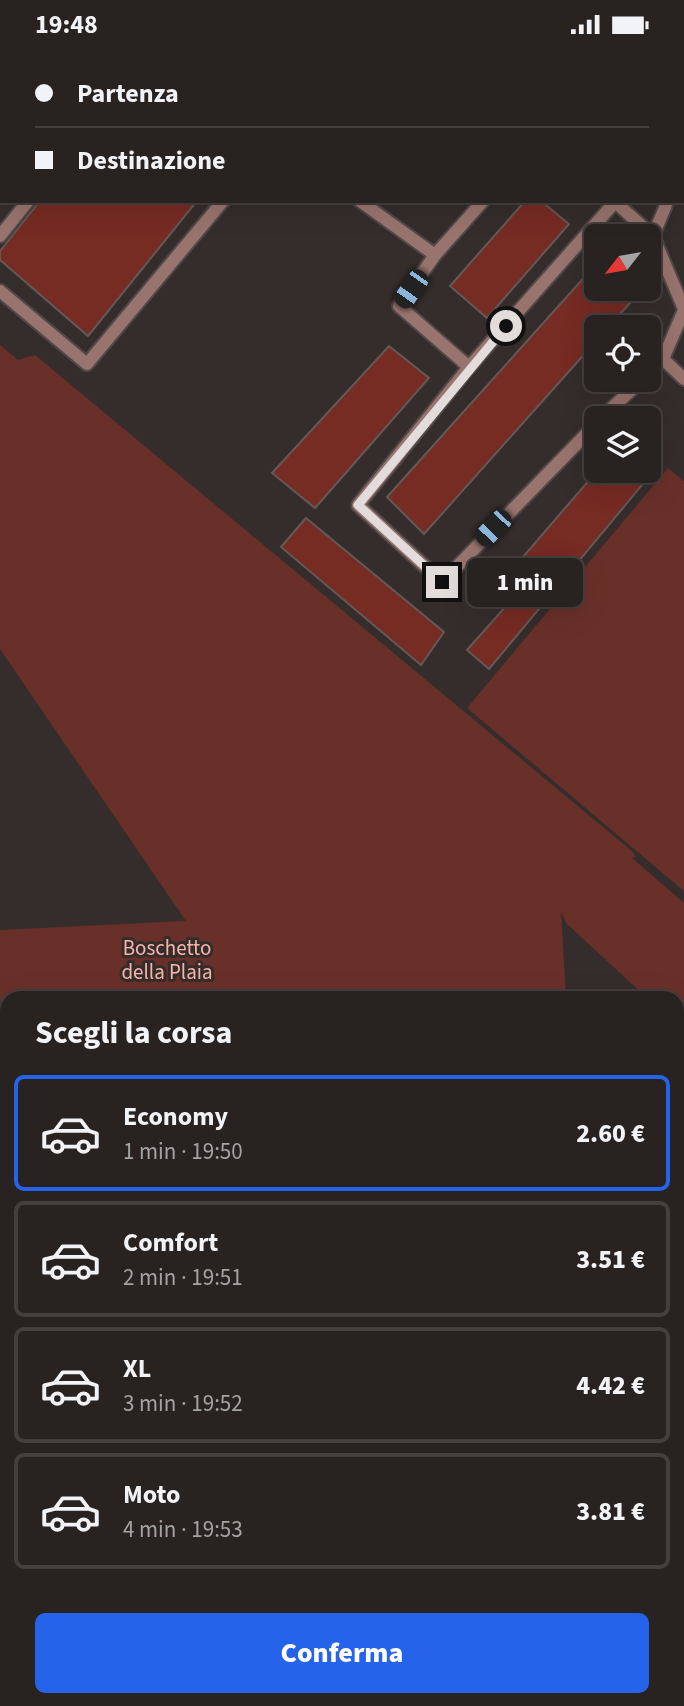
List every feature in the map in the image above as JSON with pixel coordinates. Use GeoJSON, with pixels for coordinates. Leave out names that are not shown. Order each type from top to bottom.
{"type":"FeatureCollection","features":[{"type":"Feature","properties":{"kind":"lane"},"geometry":{"type":"LineString","coordinates":[[0,236],[26,203]]}},
{"type":"Feature","properties":{"kind":"lane"},"geometry":{"type":"LineString","coordinates":[[0,291],[87,364],[221,203]]}},
{"type":"Feature","properties":{"kind":"lane"},"geometry":{"type":"LineString","coordinates":[[363,203],[435,255]]}},
{"type":"Feature","properties":{"kind":"lane"},"geometry":{"type":"LineString","coordinates":[[470,367],[399,306],[435,255],[481,203]]}},
{"type":"Feature","properties":{"kind":"lane"},"geometry":{"type":"LineString","coordinates":[[584,436],[442,582],[358,505],[470,367],[613,203]]}},
{"type":"Feature","properties":{"kind":"lane"},"geometry":{"type":"LineString","coordinates":[[615,203],[639,224]]}},
{"type":"Feature","properties":{"kind":"lane"},"geometry":{"type":"LineString","coordinates":[[658,224],[665,203]]}},
{"type":"Feature","properties":{"kind":"lane"},"geometry":{"type":"LineString","coordinates":[[662,257],[684,310],[663,359],[684,379]]}},
{"type":"Feature","properties":{"kind":"lane"},"geometry":{"type":"LineString","coordinates":[[614,406],[629,392]]}},
{"type":"Feature","properties":{"kind":"green space","name":"Boschetto della Plaia"},"geometry":{"type":"Polygon","coordinates":[[[0,345],[18,360],[35,355],[633,852],[636,858],[631,857],[684,903],[684,991],[640,991],[566,923],[561,911],[566,991],[0,991],[0,930],[186,921],[0,649],[0,345]]]}},
{"type":"Feature","properties":{"kind":"green space"},"geometry":{"type":"Polygon","coordinates":[[[668,468],[684,481],[684,891],[467,708],[655,483],[661,483],[661,476],[668,468]]]}},
{"type":"Feature","properties":{"kind":"building"},"geometry":{"type":"Polygon","coordinates":[[[38,203],[195,203],[88,336],[0,260],[0,251],[38,203]]]}},
{"type":"Feature","properties":{"kind":"building"},"geometry":{"type":"Polygon","coordinates":[[[523,203],[543,203],[569,224],[487,318],[450,286],[523,203]]]}},
{"type":"Feature","properties":{"kind":"building"},"geometry":{"type":"Polygon","coordinates":[[[584,277],[584,301],[632,301],[619,315],[584,315],[584,355],[424,534],[387,497],[584,277]]]}},
{"type":"Feature","properties":{"kind":"building"},"geometry":{"type":"Polygon","coordinates":[[[389,346],[429,378],[315,508],[272,473],[389,346]]]}},
{"type":"Feature","properties":{"kind":"building"},"geometry":{"type":"Polygon","coordinates":[[[587,483],[644,483],[489,669],[467,650],[523,587],[510,572],[587,483]]]}},
{"type":"Feature","properties":{"kind":"building"},"geometry":{"type":"Polygon","coordinates":[[[306,518],[444,632],[421,665],[281,547],[306,518]]]}},
{"type":"Feature","properties":{"kind":"route"},"geometry":{"type":"LineString","coordinates":[[442,582],[358,505],[506,326]]}}]}
